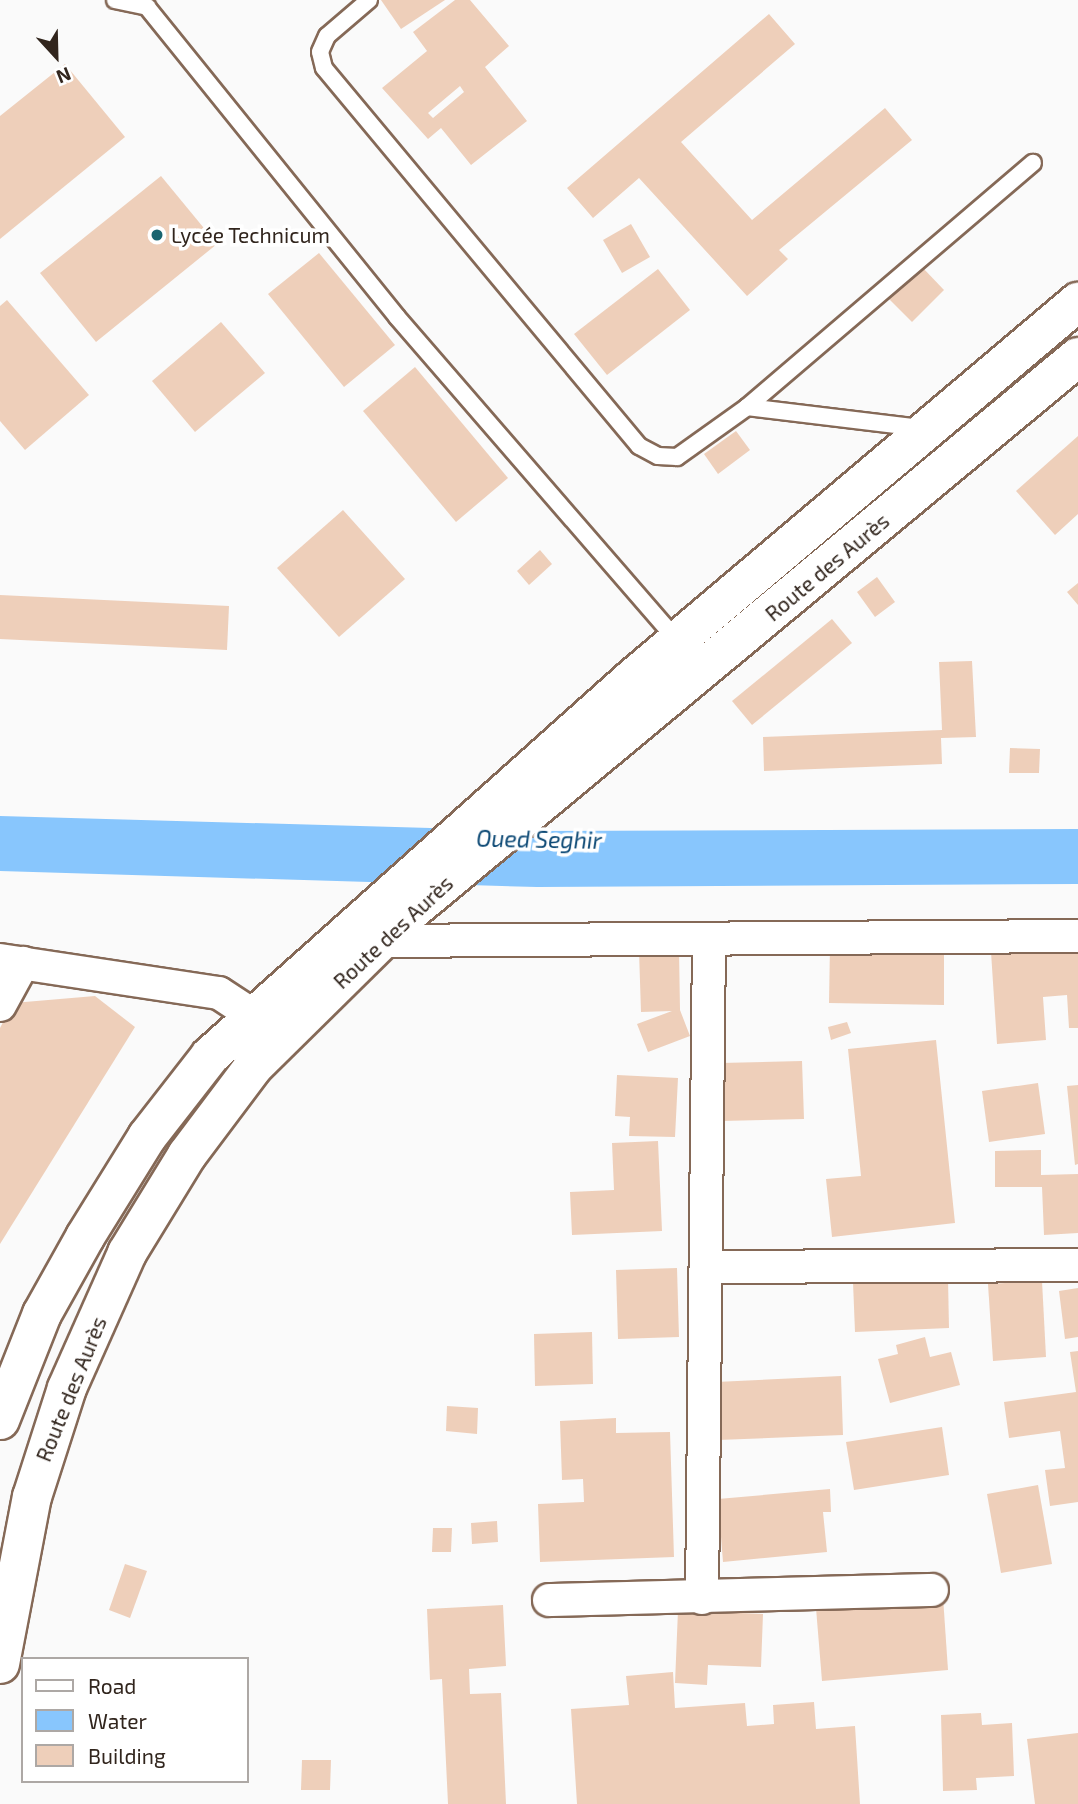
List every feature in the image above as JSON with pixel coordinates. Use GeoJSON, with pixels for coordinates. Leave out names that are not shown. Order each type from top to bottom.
{"type":"FeatureCollection","features":[{"type":"Feature","properties":{"kind":"street","name":"Route des Aurès"},"geometry":{"type":"LineString","coordinates":[[544,781],[677,640],[924,429],[1078,302]]}},
{"type":"Feature","properties":{"kind":"street","name":"Route des Aurès"},"geometry":{"type":"LineString","coordinates":[[0,1420],[43,1314],[133,1159],[210,1056],[254,1012],[401,902],[544,781],[1078,357]]}},
{"type":"Feature","properties":{"kind":"street","name":"Route des Aurès"},"geometry":{"type":"LineString","coordinates":[[0,1664],[44,1449],[127,1253],[187,1156],[282,1038],[381,941],[401,902]]}},
{"type":"Feature","properties":{"kind":"street"},"geometry":{"type":"LineString","coordinates":[[381,941],[1078,936]]}},
{"type":"Feature","properties":{"kind":"street"},"geometry":{"type":"LineString","coordinates":[[702,1598],[710,1267],[709,939]]}},
{"type":"Feature","properties":{"kind":"street"},"geometry":{"type":"LineString","coordinates":[[0,1005],[11,961],[219,993],[254,1012],[282,1038]]}},
{"type":"Feature","properties":{"kind":"street"},"geometry":{"type":"LineString","coordinates":[[710,1267],[1078,1265]]}},
{"type":"Feature","properties":{"kind":"street"},"geometry":{"type":"LineString","coordinates":[[549,1600],[702,1598],[723,1592],[932,1590]]}},
{"type":"Feature","properties":{"kind":"lane"},"geometry":{"type":"LineString","coordinates":[[116,0],[146,7],[397,317],[677,640]]}},
{"type":"Feature","properties":{"kind":"lane"},"geometry":{"type":"LineString","coordinates":[[369,0],[327,36],[320,52],[324,68],[639,446],[677,457],[747,407],[1033,163]]}},
{"type":"Feature","properties":{"kind":"lane"},"geometry":{"type":"LineString","coordinates":[[747,407],[924,429]]}},
{"type":"Feature","properties":{"kind":"water","name":"Oued Seghir"},"geometry":{"type":"Polygon","coordinates":[[[0,816],[538,831],[1078,829],[1078,884],[537,887],[0,871],[0,816]]]}},
{"type":"Feature","properties":{"kind":"building"},"geometry":{"type":"Polygon","coordinates":[[[381,0],[445,0],[401,29],[381,0]]]}},
{"type":"Feature","properties":{"kind":"building"},"geometry":{"type":"Polygon","coordinates":[[[455,0],[470,0],[509,46],[485,67],[527,121],[471,165],[441,128],[428,139],[382,88],[427,51],[413,32],[455,0]],[[460,86],[428,113],[433,118],[464,92],[460,86]]]}},
{"type":"Feature","properties":{"kind":"building"},"geometry":{"type":"Polygon","coordinates":[[[769,14],[795,44],[681,142],[752,220],[885,108],[912,140],[779,250],[788,259],[747,296],[639,178],[593,218],[567,188],[769,14]]]}},
{"type":"Feature","properties":{"kind":"building"},"geometry":{"type":"Polygon","coordinates":[[[65,64],[125,137],[0,239],[0,116],[65,64]]]}},
{"type":"Feature","properties":{"kind":"building"},"geometry":{"type":"Polygon","coordinates":[[[161,176],[217,244],[96,342],[40,273],[161,176]]]}},
{"type":"Feature","properties":{"kind":"building"},"geometry":{"type":"Polygon","coordinates":[[[631,224],[650,257],[622,273],[603,240],[631,224]]]}},
{"type":"Feature","properties":{"kind":"building"},"geometry":{"type":"Polygon","coordinates":[[[319,253],[395,345],[344,387],[268,294],[319,253]]]}},
{"type":"Feature","properties":{"kind":"building"},"geometry":{"type":"Polygon","coordinates":[[[922,267],[944,290],[912,322],[889,299],[922,267]]]}},
{"type":"Feature","properties":{"kind":"building"},"geometry":{"type":"Polygon","coordinates":[[[658,269],[690,310],[607,375],[574,334],[658,269]]]}},
{"type":"Feature","properties":{"kind":"building"},"geometry":{"type":"Polygon","coordinates":[[[7,300],[89,395],[25,450],[0,421],[0,306],[7,300]]]}},
{"type":"Feature","properties":{"kind":"building"},"geometry":{"type":"Polygon","coordinates":[[[221,322],[265,373],[195,432],[152,381],[221,322]]]}},
{"type":"Feature","properties":{"kind":"building"},"geometry":{"type":"Polygon","coordinates":[[[415,367],[508,478],[456,522],[363,411],[415,367]]]}},
{"type":"Feature","properties":{"kind":"building"},"geometry":{"type":"Polygon","coordinates":[[[736,431],[750,450],[718,474],[704,454],[736,431]]]}},
{"type":"Feature","properties":{"kind":"building"},"geometry":{"type":"Polygon","coordinates":[[[1078,436],[1078,514],[1055,535],[1016,491],[1078,436]]]}},
{"type":"Feature","properties":{"kind":"building"},"geometry":{"type":"Polygon","coordinates":[[[343,510],[405,579],[339,637],[277,568],[343,510]]]}},
{"type":"Feature","properties":{"kind":"building"},"geometry":{"type":"Polygon","coordinates":[[[540,550],[552,564],[529,585],[517,571],[540,550]]]}},
{"type":"Feature","properties":{"kind":"building"},"geometry":{"type":"Polygon","coordinates":[[[877,577],[895,602],[875,617],[857,592],[877,577]]]}},
{"type":"Feature","properties":{"kind":"building"},"geometry":{"type":"Polygon","coordinates":[[[1078,583],[1078,605],[1067,592],[1078,583]]]}},
{"type":"Feature","properties":{"kind":"building"},"geometry":{"type":"Polygon","coordinates":[[[0,595],[229,606],[227,650],[0,639],[0,595]]]}},
{"type":"Feature","properties":{"kind":"building"},"geometry":{"type":"Polygon","coordinates":[[[832,619],[852,643],[752,725],[732,701],[832,619]]]}},
{"type":"Feature","properties":{"kind":"building"},"geometry":{"type":"Polygon","coordinates":[[[972,661],[976,737],[941,738],[942,764],[764,771],[763,737],[942,730],[939,662],[972,661]]]}},
{"type":"Feature","properties":{"kind":"building"},"geometry":{"type":"Polygon","coordinates":[[[1010,748],[1040,749],[1039,773],[1009,773],[1010,748]]]}},
{"type":"Feature","properties":{"kind":"building"},"geometry":{"type":"Polygon","coordinates":[[[830,945],[944,946],[944,1005],[829,1003],[830,945]]]}},
{"type":"Feature","properties":{"kind":"building"},"geometry":{"type":"Polygon","coordinates":[[[1078,946],[1078,1028],[1069,1028],[1067,995],[1043,997],[1046,1040],[997,1044],[991,952],[1078,946]]]}},
{"type":"Feature","properties":{"kind":"building"},"geometry":{"type":"Polygon","coordinates":[[[679,950],[680,1010],[690,1036],[648,1052],[637,1024],[672,1011],[641,1012],[639,951],[679,950]]]}},
{"type":"Feature","properties":{"kind":"building"},"geometry":{"type":"Polygon","coordinates":[[[95,996],[135,1027],[0,1244],[0,1028],[13,1003],[95,996]]]}},
{"type":"Feature","properties":{"kind":"building"},"geometry":{"type":"Polygon","coordinates":[[[847,1022],[851,1033],[831,1040],[828,1027],[847,1022]]]}},
{"type":"Feature","properties":{"kind":"building"},"geometry":{"type":"Polygon","coordinates":[[[936,1040],[955,1223],[832,1237],[826,1179],[861,1176],[848,1049],[936,1040]]]}},
{"type":"Feature","properties":{"kind":"building"},"geometry":{"type":"Polygon","coordinates":[[[802,1061],[804,1119],[721,1121],[720,1063],[802,1061]]]}},
{"type":"Feature","properties":{"kind":"building"},"geometry":{"type":"Polygon","coordinates":[[[617,1075],[678,1078],[675,1137],[629,1136],[630,1117],[615,1116],[617,1075]]]}},
{"type":"Feature","properties":{"kind":"building"},"geometry":{"type":"Polygon","coordinates":[[[1038,1083],[1045,1134],[989,1142],[982,1091],[1038,1083]]]}},
{"type":"Feature","properties":{"kind":"building"},"geometry":{"type":"Polygon","coordinates":[[[1078,1085],[1078,1164],[1075,1165],[1067,1086],[1078,1085]]]}},
{"type":"Feature","properties":{"kind":"building"},"geometry":{"type":"Polygon","coordinates":[[[658,1141],[662,1231],[572,1235],[570,1192],[614,1190],[612,1143],[658,1141]]]}},
{"type":"Feature","properties":{"kind":"building"},"geometry":{"type":"Polygon","coordinates":[[[1041,1150],[1041,1175],[1078,1174],[1078,1233],[1044,1235],[1042,1187],[995,1187],[995,1151],[1041,1150]]]}},
{"type":"Feature","properties":{"kind":"building"},"geometry":{"type":"Polygon","coordinates":[[[677,1268],[679,1337],[618,1339],[616,1270],[677,1268]]]}},
{"type":"Feature","properties":{"kind":"building"},"geometry":{"type":"Polygon","coordinates":[[[948,1279],[949,1328],[855,1332],[853,1282],[948,1279]]]}},
{"type":"Feature","properties":{"kind":"building"},"geometry":{"type":"Polygon","coordinates":[[[1042,1281],[1046,1357],[993,1361],[988,1284],[1042,1281]]]}},
{"type":"Feature","properties":{"kind":"building"},"geometry":{"type":"Polygon","coordinates":[[[1078,1288],[1078,1337],[1065,1339],[1059,1291],[1078,1288]]]}},
{"type":"Feature","properties":{"kind":"building"},"geometry":{"type":"Polygon","coordinates":[[[592,1332],[593,1384],[535,1386],[534,1334],[592,1332]]]}},
{"type":"Feature","properties":{"kind":"building"},"geometry":{"type":"Polygon","coordinates":[[[925,1337],[930,1357],[951,1352],[960,1385],[890,1403],[878,1359],[898,1354],[896,1345],[925,1337]]]}},
{"type":"Feature","properties":{"kind":"building"},"geometry":{"type":"Polygon","coordinates":[[[1078,1351],[1078,1502],[1050,1506],[1045,1470],[1065,1468],[1060,1431],[1009,1438],[1004,1402],[1076,1392],[1070,1352],[1078,1351]]]}},
{"type":"Feature","properties":{"kind":"building"},"geometry":{"type":"Polygon","coordinates":[[[841,1376],[843,1435],[718,1440],[716,1382],[841,1376]]]}},
{"type":"Feature","properties":{"kind":"building"},"geometry":{"type":"Polygon","coordinates":[[[447,1406],[478,1408],[477,1434],[446,1431],[447,1406]]]}},
{"type":"Feature","properties":{"kind":"building"},"geometry":{"type":"Polygon","coordinates":[[[616,1418],[616,1433],[670,1432],[674,1557],[540,1562],[538,1504],[584,1502],[583,1479],[562,1480],[560,1421],[616,1418]]]}},
{"type":"Feature","properties":{"kind":"building"},"geometry":{"type":"Polygon","coordinates":[[[942,1427],[949,1475],[854,1490],[846,1442],[942,1427]]]}},
{"type":"Feature","properties":{"kind":"building"},"geometry":{"type":"Polygon","coordinates":[[[1038,1485],[1052,1564],[1001,1573],[987,1494],[1038,1485]]]}},
{"type":"Feature","properties":{"kind":"building"},"geometry":{"type":"Polygon","coordinates":[[[830,1489],[831,1512],[823,1512],[827,1552],[723,1562],[718,1499],[830,1489]]]}},
{"type":"Feature","properties":{"kind":"building"},"geometry":{"type":"Polygon","coordinates":[[[497,1521],[498,1542],[472,1544],[471,1523],[497,1521]]]}},
{"type":"Feature","properties":{"kind":"building"},"geometry":{"type":"Polygon","coordinates":[[[433,1528],[452,1528],[451,1552],[432,1552],[433,1528]]]}},
{"type":"Feature","properties":{"kind":"building"},"geometry":{"type":"Polygon","coordinates":[[[125,1564],[147,1571],[130,1618],[109,1610],[125,1564]]]}},
{"type":"Feature","properties":{"kind":"building"},"geometry":{"type":"Polygon","coordinates":[[[943,1597],[948,1670],[822,1681],[816,1608],[943,1597]]]}},
{"type":"Feature","properties":{"kind":"building"},"geometry":{"type":"Polygon","coordinates":[[[503,1605],[506,1666],[469,1669],[470,1694],[501,1693],[506,1804],[448,1804],[442,1679],[430,1680],[427,1609],[503,1605]]]}},
{"type":"Feature","properties":{"kind":"building"},"geometry":{"type":"Polygon","coordinates":[[[678,1610],[763,1614],[761,1667],[708,1665],[707,1685],[675,1683],[678,1610]]]}},
{"type":"Feature","properties":{"kind":"building"},"geometry":{"type":"Polygon","coordinates":[[[673,1672],[675,1708],[745,1703],[747,1726],[774,1724],[773,1705],[814,1702],[816,1729],[855,1726],[860,1804],[577,1804],[571,1709],[629,1705],[626,1676],[673,1672]]]}},
{"type":"Feature","properties":{"kind":"building"},"geometry":{"type":"Polygon","coordinates":[[[981,1713],[982,1725],[1012,1723],[1014,1776],[976,1778],[977,1790],[943,1791],[941,1715],[981,1713]]]}},
{"type":"Feature","properties":{"kind":"building"},"geometry":{"type":"Polygon","coordinates":[[[1078,1733],[1078,1804],[1035,1804],[1027,1739],[1078,1733]]]}},
{"type":"Feature","properties":{"kind":"building"},"geometry":{"type":"Polygon","coordinates":[[[302,1760],[331,1760],[330,1790],[301,1790],[302,1760]]]}},
{"type":"Feature","properties":{"kind":"place","name":"Lycée Technicum"},"geometry":{"type":"Point","coordinates":[157,235]}}]}
